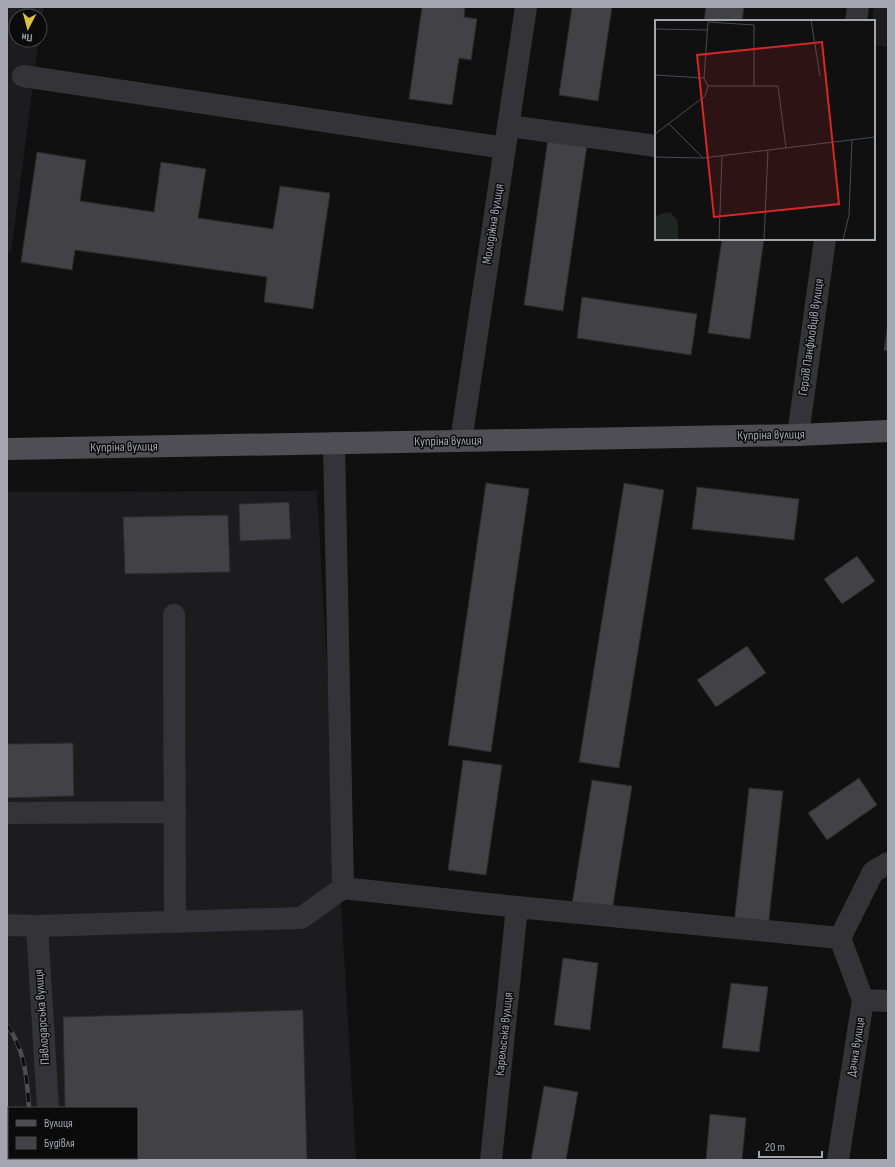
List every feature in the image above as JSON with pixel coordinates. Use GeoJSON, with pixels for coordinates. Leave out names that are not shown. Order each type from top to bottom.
{"type":"FeatureCollection","features":[{"type":"Feature","properties":{"kind":"main road","name":"Купріна вулиця"},"geometry":{"type":"LineString","coordinates":[[7,449],[798,435],[888,431]]}},
{"type":"Feature","properties":{"kind":"street","name":"Молодіжна вулиця"},"geometry":{"type":"LineString","coordinates":[[461,441],[526,7]]}},
{"type":"Feature","properties":{"kind":"street"},"geometry":{"type":"LineString","coordinates":[[856,20],[858,7]]}},
{"type":"Feature","properties":{"kind":"street"},"geometry":{"type":"LineString","coordinates":[[23,76],[505,148]]}},
{"type":"Feature","properties":{"kind":"street"},"geometry":{"type":"LineString","coordinates":[[508,126],[655,146]]}},
{"type":"Feature","properties":{"kind":"street","name":"Героїв Панфіловців вулиця"},"geometry":{"type":"LineString","coordinates":[[798,435],[825,240]]}},
{"type":"Feature","properties":{"kind":"street"},"geometry":{"type":"LineString","coordinates":[[334,443],[343,888]]}},
{"type":"Feature","properties":{"kind":"street"},"geometry":{"type":"LineString","coordinates":[[174,615],[175,922]]}},
{"type":"Feature","properties":{"kind":"street"},"geometry":{"type":"LineString","coordinates":[[7,813],[175,812]]}},
{"type":"Feature","properties":{"kind":"street"},"geometry":{"type":"LineString","coordinates":[[7,925],[37,926],[301,918],[343,888],[517,907],[840,938],[873,872],[888,863]]}},
{"type":"Feature","properties":{"kind":"street","name":"Карельська вулиця"},"geometry":{"type":"LineString","coordinates":[[491,1160],[517,907]]}},
{"type":"Feature","properties":{"kind":"street","name":"Павлодарська вулиця"},"geometry":{"type":"LineString","coordinates":[[37,926],[48,1107]]}},
{"type":"Feature","properties":{"kind":"street","name":"Дачна вулиця"},"geometry":{"type":"LineString","coordinates":[[838,1160],[863,1000],[840,938]]}},
{"type":"Feature","properties":{"kind":"street"},"geometry":{"type":"LineString","coordinates":[[863,1000],[888,1001]]}},
{"type":"Feature","properties":{"kind":"shaded area"},"geometry":{"type":"Polygon","coordinates":[[[7,7],[44,7],[8,8],[8,48],[38,48],[11,252],[7,251],[7,7]]]}},
{"type":"Feature","properties":{"kind":"shaded area"},"geometry":{"type":"Polygon","coordinates":[[[874,7],[888,7],[888,47],[875,45],[875,20],[872,20],[874,7]]]}},
{"type":"Feature","properties":{"kind":"shaded area"},"geometry":{"type":"Polygon","coordinates":[[[317,491],[356,1160],[7,1160],[7,492],[317,491]]]}},
{"type":"Feature","properties":{"kind":"building"},"geometry":{"type":"Polygon","coordinates":[[[422,7],[465,7],[464,17],[477,19],[471,60],[459,58],[452,105],[409,99],[422,7]]]}},
{"type":"Feature","properties":{"kind":"building"},"geometry":{"type":"Polygon","coordinates":[[[572,7],[612,7],[598,101],[559,95],[572,7]]]}},
{"type":"Feature","properties":{"kind":"building"},"geometry":{"type":"Polygon","coordinates":[[[706,7],[744,7],[742,20],[704,20],[706,7]]]}},
{"type":"Feature","properties":{"kind":"building"},"geometry":{"type":"Polygon","coordinates":[[[548,139],[587,145],[563,311],[524,305],[548,139]]]}},
{"type":"Feature","properties":{"kind":"building"},"geometry":{"type":"Polygon","coordinates":[[[37,152],[86,160],[80,201],[154,212],[161,162],[206,169],[198,218],[273,229],[280,186],[330,193],[313,309],[264,302],[267,277],[75,250],[72,270],[21,262],[37,152]]]}},
{"type":"Feature","properties":{"kind":"building"},"geometry":{"type":"Polygon","coordinates":[[[722,240],[764,240],[750,339],[708,333],[722,240]]]}},
{"type":"Feature","properties":{"kind":"building"},"geometry":{"type":"Polygon","coordinates":[[[582,297],[697,314],[691,355],[577,338],[582,297]]]}},
{"type":"Feature","properties":{"kind":"building"},"geometry":{"type":"Polygon","coordinates":[[[888,323],[888,351],[884,350],[888,323]]]}},
{"type":"Feature","properties":{"kind":"building"},"geometry":{"type":"Polygon","coordinates":[[[486,483],[529,489],[491,752],[448,745],[486,483]]]}},
{"type":"Feature","properties":{"kind":"building"},"geometry":{"type":"Polygon","coordinates":[[[624,483],[664,490],[619,768],[579,762],[624,483]]]}},
{"type":"Feature","properties":{"kind":"building"},"geometry":{"type":"Polygon","coordinates":[[[697,487],[799,499],[794,540],[692,529],[697,487]]]}},
{"type":"Feature","properties":{"kind":"building"},"geometry":{"type":"Polygon","coordinates":[[[289,502],[291,539],[240,541],[239,504],[289,502]]]}},
{"type":"Feature","properties":{"kind":"building"},"geometry":{"type":"Polygon","coordinates":[[[228,515],[230,572],[125,574],[123,517],[228,515]]]}},
{"type":"Feature","properties":{"kind":"building"},"geometry":{"type":"Polygon","coordinates":[[[857,556],[875,581],[842,604],[824,579],[857,556]]]}},
{"type":"Feature","properties":{"kind":"building"},"geometry":{"type":"Polygon","coordinates":[[[747,646],[766,673],[716,707],[697,680],[747,646]]]}},
{"type":"Feature","properties":{"kind":"building"},"geometry":{"type":"Polygon","coordinates":[[[73,743],[74,796],[7,798],[7,744],[73,743]]]}},
{"type":"Feature","properties":{"kind":"building"},"geometry":{"type":"Polygon","coordinates":[[[463,760],[502,765],[486,875],[448,870],[463,760]]]}},
{"type":"Feature","properties":{"kind":"building"},"geometry":{"type":"Polygon","coordinates":[[[859,778],[877,805],[827,840],[808,813],[859,778]]]}},
{"type":"Feature","properties":{"kind":"building"},"geometry":{"type":"Polygon","coordinates":[[[592,780],[632,786],[612,911],[572,904],[592,780]]]}},
{"type":"Feature","properties":{"kind":"building"},"geometry":{"type":"Polygon","coordinates":[[[749,788],[783,791],[768,928],[734,924],[749,788]]]}},
{"type":"Feature","properties":{"kind":"building"},"geometry":{"type":"Polygon","coordinates":[[[563,958],[598,963],[590,1030],[554,1025],[563,958]]]}},
{"type":"Feature","properties":{"kind":"building"},"geometry":{"type":"Polygon","coordinates":[[[731,983],[768,987],[759,1052],[722,1048],[731,983]]]}},
{"type":"Feature","properties":{"kind":"building"},"geometry":{"type":"Polygon","coordinates":[[[303,1010],[307,1160],[67,1160],[138,1159],[138,1107],[65,1107],[63,1017],[303,1010]]]}},
{"type":"Feature","properties":{"kind":"building"},"geometry":{"type":"Polygon","coordinates":[[[544,1086],[578,1092],[566,1160],[531,1160],[544,1086]]]}},
{"type":"Feature","properties":{"kind":"building"},"geometry":{"type":"Polygon","coordinates":[[[710,1114],[746,1118],[742,1160],[706,1160],[710,1114]]]}},
{"type":"Feature","properties":{"kind":"railway"},"geometry":{"type":"LineString","coordinates":[[7,1025],[18,1044],[24,1065],[29,1107]]}}]}
